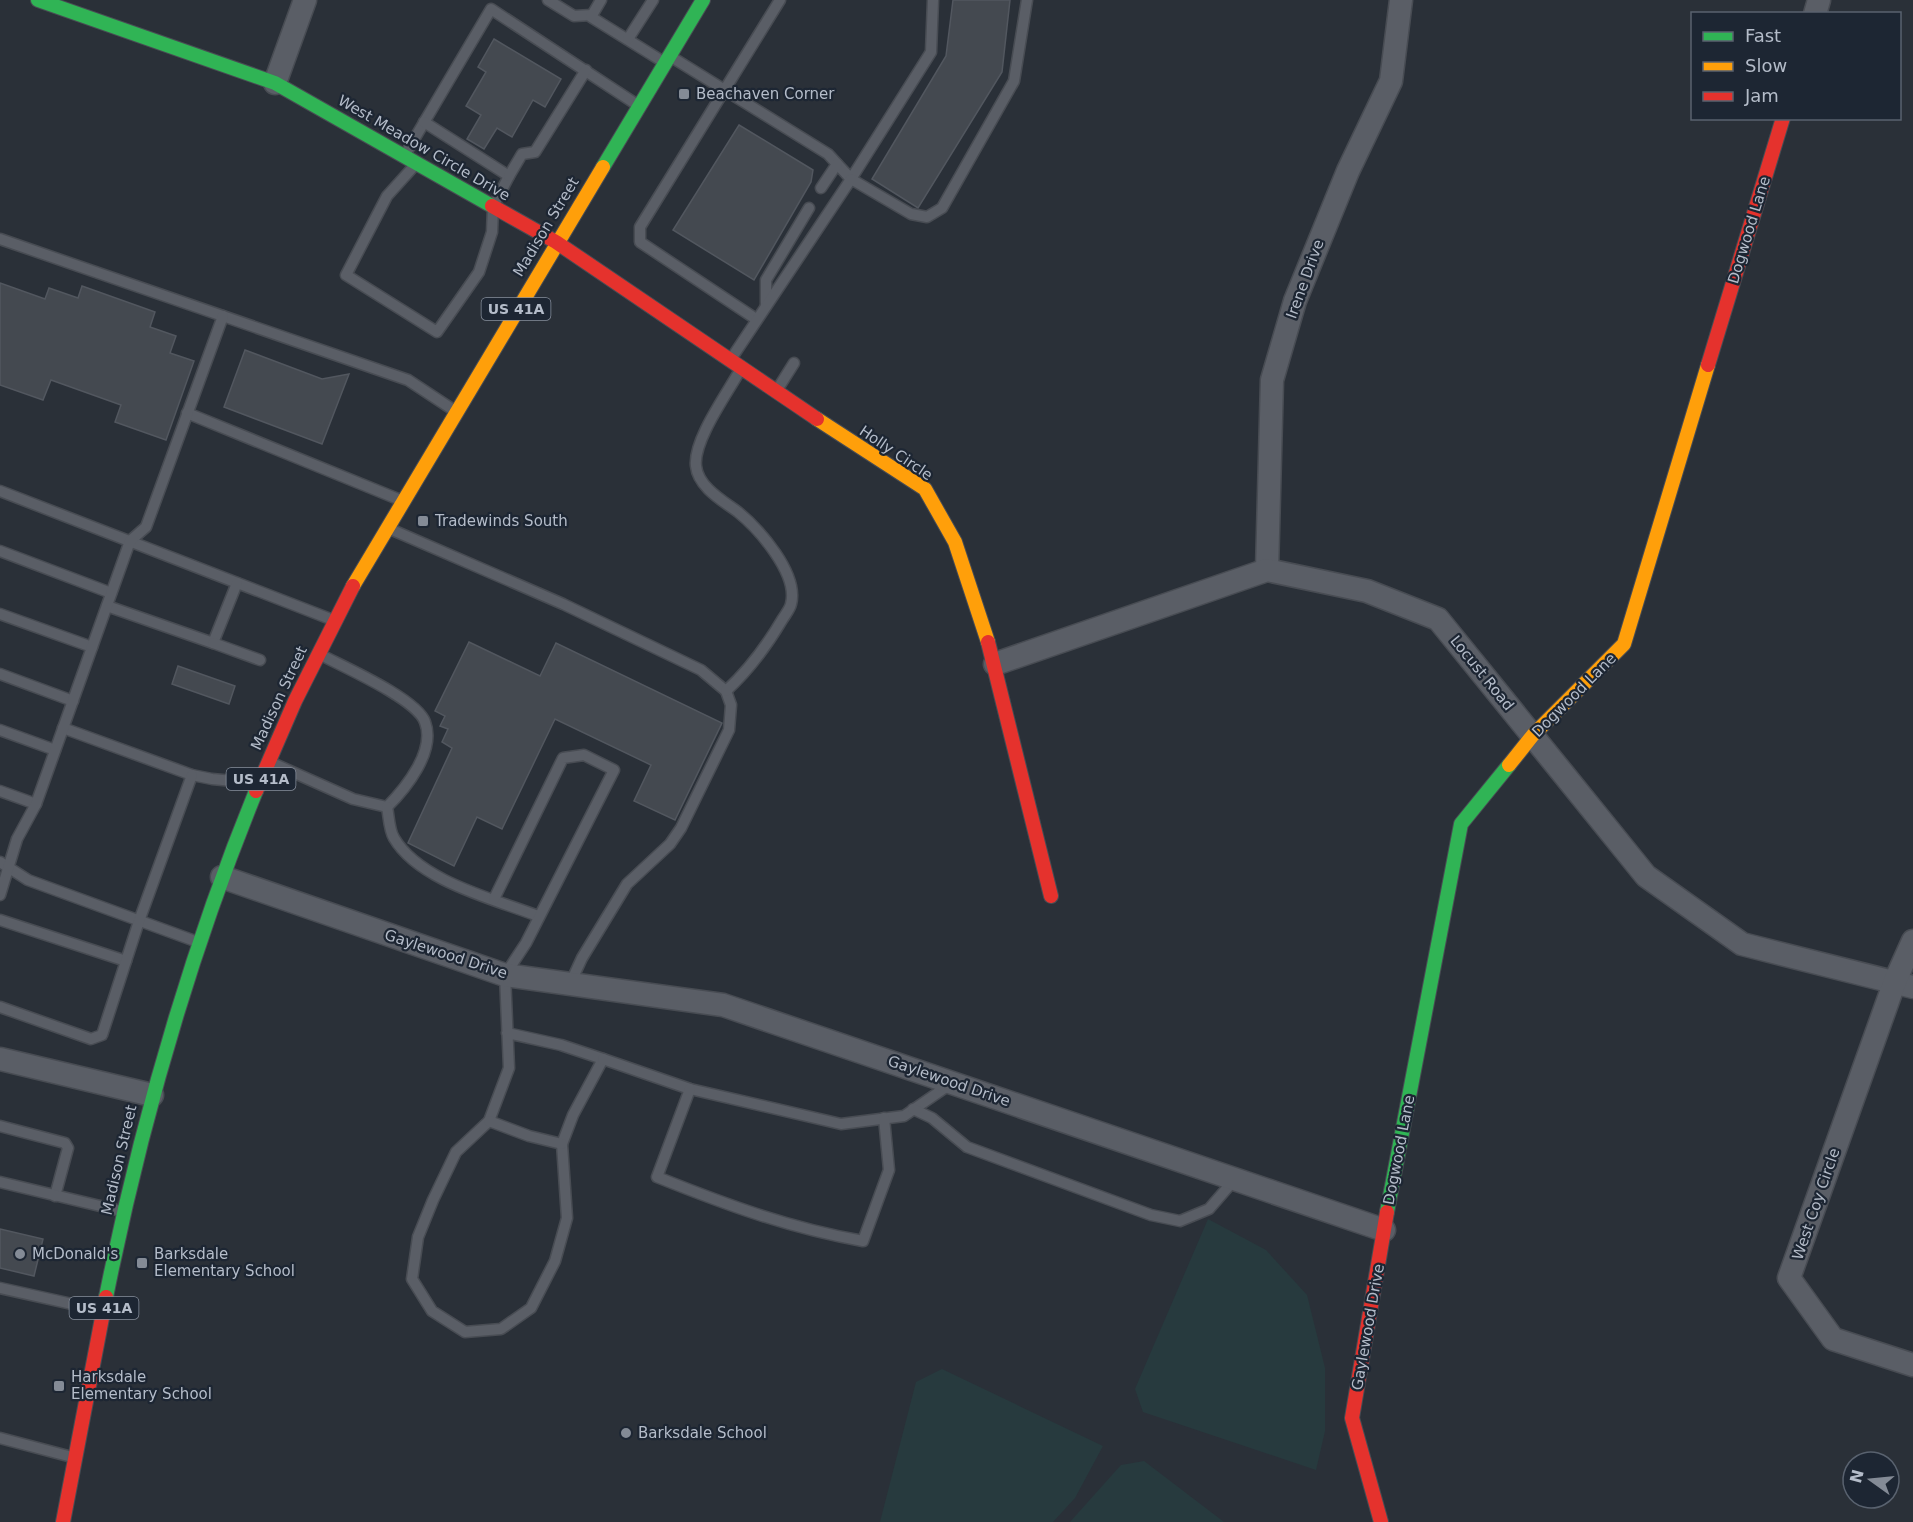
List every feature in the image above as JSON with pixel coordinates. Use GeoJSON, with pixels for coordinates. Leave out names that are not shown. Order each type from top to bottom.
{"type":"FeatureCollection","features":[{"type":"Feature","properties":{"kind":"street","name":"West Meadow Circle Drive"},"geometry":{"type":"LineString","coordinates":[[38,0],[275,83],[556,243]]}},
{"type":"Feature","properties":{"kind":"street"},"geometry":{"type":"LineString","coordinates":[[275,83],[305,0]]}},
{"type":"Feature","properties":{"kind":"street","name":"Madison Street"},"geometry":{"type":"LineString","coordinates":[[63,1522],[124,1212],[152,1095],[198,942],[268,762],[333,620],[386,527],[703,0]]}},
{"type":"Feature","properties":{"kind":"street","name":"Irene Drive"},"geometry":{"type":"LineString","coordinates":[[1267,570],[1272,380],[1295,301],[1348,171],[1391,81],[1401,0]]}},
{"type":"Feature","properties":{"kind":"street","name":"Dogwood Lane"},"geometry":{"type":"LineString","coordinates":[[1384,1230],[1461,824],[1533,735],[1624,644],[1782,120]]}},
{"type":"Feature","properties":{"kind":"street","name":"Holly Circle"},"geometry":{"type":"LineString","coordinates":[[556,243],[775,393],[925,489],[956,542],[995,664],[1051,896]]}},
{"type":"Feature","properties":{"kind":"street"},"geometry":{"type":"LineString","coordinates":[[995,664],[1267,570]]}},
{"type":"Feature","properties":{"kind":"street","name":"Locust Road"},"geometry":{"type":"LineString","coordinates":[[1267,570],[1367,591],[1438,619],[1646,876],[1742,944],[1904,984]]}},
{"type":"Feature","properties":{"kind":"street","name":"Gaylewood Drive"},"geometry":{"type":"LineString","coordinates":[[222,877],[505,975],[723,1005],[1384,1230],[1352,1418],[1381,1522]]}},
{"type":"Feature","properties":{"kind":"street"},"geometry":{"type":"LineString","coordinates":[[1904,984],[1913,941]]}},
{"type":"Feature","properties":{"kind":"street","name":"West Coy Circle"},"geometry":{"type":"LineString","coordinates":[[1904,984],[1789,1278],[1833,1339],[1913,1365]]}},
{"type":"Feature","properties":{"kind":"street"},"geometry":{"type":"LineString","coordinates":[[0,1059],[152,1095]]}},
{"type":"Feature","properties":{"kind":"lane"},"geometry":{"type":"LineString","coordinates":[[548,0],[574,16],[592,15],[628,39],[667,59],[828,154],[851,179],[911,214],[927,217],[942,208],[1014,81],[1027,0]]}},
{"type":"Feature","properties":{"kind":"lane"},"geometry":{"type":"LineString","coordinates":[[592,15],[601,0]]}},
{"type":"Feature","properties":{"kind":"lane"},"geometry":{"type":"LineString","coordinates":[[628,39],[653,0]]}},
{"type":"Feature","properties":{"kind":"lane"},"geometry":{"type":"LineString","coordinates":[[756,320],[640,242],[640,227],[780,0]]}},
{"type":"Feature","properties":{"kind":"lane"},"geometry":{"type":"LineString","coordinates":[[726,691],[750,669],[791,604],[791,589],[773,548],[743,516],[710,490],[699,478],[695,466],[698,446],[756,320],[851,179],[931,52],[933,0]]}},
{"type":"Feature","properties":{"kind":"lane"},"geometry":{"type":"LineString","coordinates":[[586,70],[535,152],[522,154],[508,176],[493,207],[492,232],[478,272],[437,332],[346,275],[387,196],[410,160],[424,122],[491,9],[586,70],[639,105]]}},
{"type":"Feature","properties":{"kind":"lane"},"geometry":{"type":"LineString","coordinates":[[424,122],[508,176]]}},
{"type":"Feature","properties":{"kind":"lane"},"geometry":{"type":"LineString","coordinates":[[821,188],[837,164]]}},
{"type":"Feature","properties":{"kind":"lane"},"geometry":{"type":"LineString","coordinates":[[766,306],[766,280],[809,208]]}},
{"type":"Feature","properties":{"kind":"lane"},"geometry":{"type":"LineString","coordinates":[[0,239],[408,380],[455,410]]}},
{"type":"Feature","properties":{"kind":"lane"},"geometry":{"type":"LineString","coordinates":[[0,895],[4,863],[36,804],[130,541],[146,527],[223,316]]}},
{"type":"Feature","properties":{"kind":"lane"},"geometry":{"type":"LineString","coordinates":[[775,393],[794,363]]}},
{"type":"Feature","properties":{"kind":"lane"},"geometry":{"type":"LineString","coordinates":[[187,413],[402,500]]}},
{"type":"Feature","properties":{"kind":"lane"},"geometry":{"type":"LineString","coordinates":[[0,491],[333,620]]}},
{"type":"Feature","properties":{"kind":"lane"},"geometry":{"type":"LineString","coordinates":[[386,527],[563,604],[701,670],[726,691],[730,705],[729,730],[681,828],[670,844],[627,884],[582,958],[570,984]]}},
{"type":"Feature","properties":{"kind":"lane"},"geometry":{"type":"LineString","coordinates":[[0,551],[111,593]]}},
{"type":"Feature","properties":{"kind":"lane"},"geometry":{"type":"LineString","coordinates":[[213,643],[237,583]]}},
{"type":"Feature","properties":{"kind":"lane"},"geometry":{"type":"LineString","coordinates":[[107,606],[260,660]]}},
{"type":"Feature","properties":{"kind":"lane"},"geometry":{"type":"LineString","coordinates":[[0,614],[92,646]]}},
{"type":"Feature","properties":{"kind":"lane"},"geometry":{"type":"LineString","coordinates":[[318,653],[409,702],[425,722],[426,750],[408,785],[387,807]]}},
{"type":"Feature","properties":{"kind":"lane"},"geometry":{"type":"LineString","coordinates":[[0,674],[73,701]]}},
{"type":"Feature","properties":{"kind":"lane"},"geometry":{"type":"LineString","coordinates":[[63,728],[192,775],[260,783]]}},
{"type":"Feature","properties":{"kind":"lane"},"geometry":{"type":"LineString","coordinates":[[0,730],[55,750]]}},
{"type":"Feature","properties":{"kind":"lane"},"geometry":{"type":"LineString","coordinates":[[494,899],[563,758],[584,755],[614,770],[526,943],[505,975],[509,1068],[489,1121],[456,1152],[418,1237],[412,1279],[432,1311],[465,1332],[501,1329],[531,1308],[555,1261],[567,1218],[562,1144],[573,1115],[603,1059]]}},
{"type":"Feature","properties":{"kind":"lane"},"geometry":{"type":"LineString","coordinates":[[268,762],[353,799],[387,807]]}},
{"type":"Feature","properties":{"kind":"lane"},"geometry":{"type":"LineString","coordinates":[[0,1007],[91,1039],[102,1035],[139,921],[192,775]]}},
{"type":"Feature","properties":{"kind":"lane"},"geometry":{"type":"LineString","coordinates":[[0,791],[36,804]]}},
{"type":"Feature","properties":{"kind":"lane"},"geometry":{"type":"LineString","coordinates":[[387,807],[392,836],[404,854],[434,875],[538,916]]}},
{"type":"Feature","properties":{"kind":"lane"},"geometry":{"type":"LineString","coordinates":[[4,863],[28,880],[198,942]]}},
{"type":"Feature","properties":{"kind":"lane"},"geometry":{"type":"LineString","coordinates":[[0,920],[126,961]]}},
{"type":"Feature","properties":{"kind":"lane"},"geometry":{"type":"LineString","coordinates":[[507,1033],[561,1045],[690,1089],[841,1124],[904,1116],[953,1083]]}},
{"type":"Feature","properties":{"kind":"lane"},"geometry":{"type":"LineString","coordinates":[[690,1089],[657,1177],[744,1212],[863,1241],[889,1170],[884,1119]]}},
{"type":"Feature","properties":{"kind":"lane"},"geometry":{"type":"LineString","coordinates":[[914,1109],[932,1118],[967,1148],[1150,1215],[1180,1221],[1209,1209],[1235,1179]]}},
{"type":"Feature","properties":{"kind":"lane"},"geometry":{"type":"LineString","coordinates":[[489,1121],[529,1136],[562,1144]]}},
{"type":"Feature","properties":{"kind":"lane"},"geometry":{"type":"LineString","coordinates":[[0,1126],[65,1143],[68,1148],[55,1196]]}},
{"type":"Feature","properties":{"kind":"lane"},"geometry":{"type":"LineString","coordinates":[[0,1182],[124,1212]]}},
{"type":"Feature","properties":{"kind":"lane"},"geometry":{"type":"LineString","coordinates":[[0,1288],[104,1311]]}},
{"type":"Feature","properties":{"kind":"lane"},"geometry":{"type":"LineString","coordinates":[[0,1438],[75,1458]]}},
{"type":"Feature","properties":{"kind":"green space"},"geometry":{"type":"Polygon","coordinates":[[[1208,1219],[1266,1250],[1307,1295],[1325,1368],[1325,1431],[1316,1470],[1143,1412],[1135,1389],[1208,1219]]]}},
{"type":"Feature","properties":{"kind":"green space"},"geometry":{"type":"Polygon","coordinates":[[[942,1369],[1103,1446],[1075,1498],[1053,1522],[880,1522],[916,1382],[942,1369]]]}},
{"type":"Feature","properties":{"kind":"green space"},"geometry":{"type":"Polygon","coordinates":[[[1144,1461],[1224,1522],[1070,1522],[1121,1465],[1144,1461]]]}},
{"type":"Feature","properties":{"kind":"building"},"geometry":{"type":"Polygon","coordinates":[[[953,0],[1010,0],[1002,72],[918,208],[872,179],[946,56],[953,0]]]}},
{"type":"Feature","properties":{"kind":"building"},"geometry":{"type":"Polygon","coordinates":[[[494,39],[561,79],[545,107],[533,100],[512,137],[497,128],[484,149],[467,139],[481,115],[466,106],[486,72],[478,67],[494,39]]]}},
{"type":"Feature","properties":{"kind":"building"},"geometry":{"type":"Polygon","coordinates":[[[739,125],[813,170],[811,182],[754,280],[673,230],[739,125]]]}},
{"type":"Feature","properties":{"kind":"building"},"geometry":{"type":"Polygon","coordinates":[[[0,283],[45,299],[49,288],[78,298],[82,286],[155,312],[150,327],[176,336],[170,353],[194,361],[166,440],[115,422],[121,405],[51,380],[43,400],[0,385],[0,283]]]}},
{"type":"Feature","properties":{"kind":"building"},"geometry":{"type":"Polygon","coordinates":[[[245,350],[322,379],[349,374],[322,444],[224,407],[245,350]]]}},
{"type":"Feature","properties":{"kind":"building"},"geometry":{"type":"Polygon","coordinates":[[[469,642],[540,676],[556,643],[722,723],[675,820],[634,801],[651,765],[555,719],[502,829],[477,817],[454,866],[408,843],[452,748],[442,742],[448,729],[440,726],[445,716],[435,711],[469,642]]]}},
{"type":"Feature","properties":{"kind":"building"},"geometry":{"type":"Polygon","coordinates":[[[178,666],[235,686],[229,704],[172,684],[178,666]]]}},
{"type":"Feature","properties":{"kind":"building","name":"McDonald's"},"geometry":{"type":"Polygon","coordinates":[[[0,1229],[43,1239],[34,1276],[0,1268],[0,1229]]]}},
{"type":"Feature","properties":{"kind":"traffic: fast"},"geometry":{"type":"LineString","coordinates":[[38,0],[275,83],[492,206]]}},
{"type":"Feature","properties":{"kind":"traffic: fast"},"geometry":{"type":"LineString","coordinates":[[603,167],[703,0]]}},
{"type":"Feature","properties":{"kind":"traffic: fast"},"geometry":{"type":"LineString","coordinates":[[1387,1212],[1461,824],[1509,765]]}},
{"type":"Feature","properties":{"kind":"traffic: fast"},"geometry":{"type":"LineString","coordinates":[[106,1297],[135,1168],[169,1040],[209,915],[256,791]]}},
{"type":"Feature","properties":{"kind":"traffic: slow"},"geometry":{"type":"LineString","coordinates":[[353,586],[603,167]]}},
{"type":"Feature","properties":{"kind":"traffic: slow"},"geometry":{"type":"LineString","coordinates":[[1509,765],[1533,735],[1624,644],[1708,365]]}},
{"type":"Feature","properties":{"kind":"traffic: slow"},"geometry":{"type":"LineString","coordinates":[[817,419],[925,489],[955,542],[988,642]]}},
{"type":"Feature","properties":{"kind":"traffic: jam"},"geometry":{"type":"LineString","coordinates":[[1708,365],[1782,120]]}},
{"type":"Feature","properties":{"kind":"traffic: jam"},"geometry":{"type":"LineString","coordinates":[[492,206],[556,242],[817,419]]}},
{"type":"Feature","properties":{"kind":"traffic: jam"},"geometry":{"type":"LineString","coordinates":[[256,791],[295,701],[353,586]]}},
{"type":"Feature","properties":{"kind":"traffic: jam"},"geometry":{"type":"LineString","coordinates":[[988,642],[1051,896]]}},
{"type":"Feature","properties":{"kind":"traffic: jam"},"geometry":{"type":"LineString","coordinates":[[1381,1522],[1352,1418],[1387,1212]]}},
{"type":"Feature","properties":{"kind":"traffic: jam"},"geometry":{"type":"LineString","coordinates":[[63,1522],[106,1297]]}},
{"type":"Feature","properties":{"kind":"place","name":"Beachaven Corner"},"geometry":{"type":"Point","coordinates":[684,94]}},
{"type":"Feature","properties":{"kind":"place","name":"Tradewinds South"},"geometry":{"type":"Point","coordinates":[423,521]}},
{"type":"Feature","properties":{"kind":"place","name":"McDonald's"},"geometry":{"type":"Point","coordinates":[20,1254]}},
{"type":"Feature","properties":{"kind":"place","name":"Barksdale Elementary School"},"geometry":{"type":"Point","coordinates":[142,1263]}},
{"type":"Feature","properties":{"kind":"place","name":"Harksdale Elementary School"},"geometry":{"type":"Point","coordinates":[59,1386]}},
{"type":"Feature","properties":{"kind":"place","name":"Barksdale School"},"geometry":{"type":"Point","coordinates":[626,1433]}}]}
